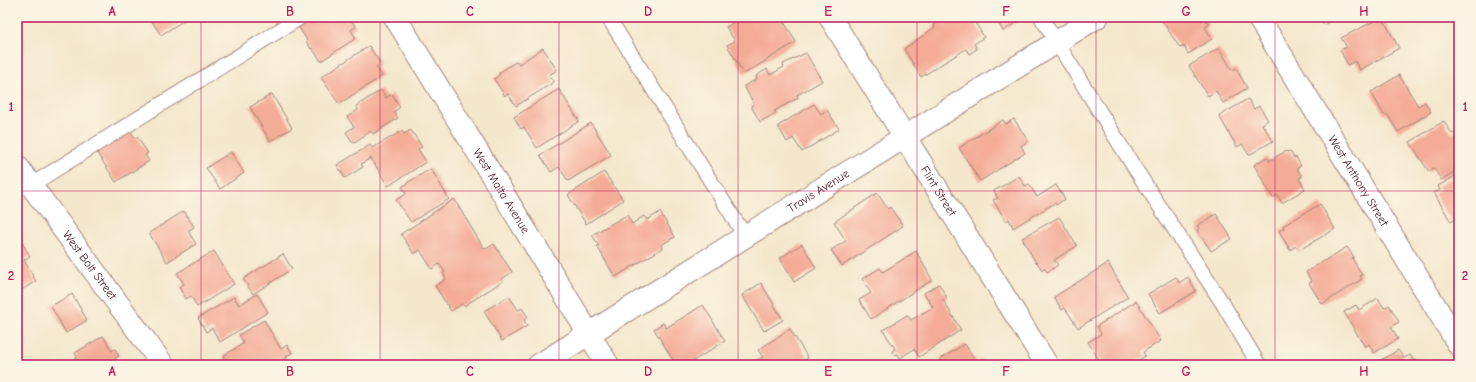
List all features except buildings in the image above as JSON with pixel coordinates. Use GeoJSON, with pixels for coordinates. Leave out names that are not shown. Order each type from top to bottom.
{"type":"FeatureCollection","features":[{"type":"Feature","properties":{"kind":"street","name":"West Malta Avenue"},"geometry":{"type":"LineString","coordinates":[[395,17],[608,365]]}},
{"type":"Feature","properties":{"kind":"street","name":"Flint Street"},"geometry":{"type":"LineString","coordinates":[[830,17],[1047,365]]}},
{"type":"Feature","properties":{"kind":"street","name":"Travis Avenue"},"geometry":{"type":"LineString","coordinates":[[539,365],[1097,17]]}},
{"type":"Feature","properties":{"kind":"street","name":"West Anthony Street"},"geometry":{"type":"LineString","coordinates":[[1258,17],[1459,345]]}},
{"type":"Feature","properties":{"kind":"street","name":"West Bolt Street"},"geometry":{"type":"LineString","coordinates":[[17,166],[163,365]]}},
{"type":"Feature","properties":{"kind":"lane"},"geometry":{"type":"LineString","coordinates":[[31,184],[301,17]]}},
{"type":"Feature","properties":{"kind":"lane"},"geometry":{"type":"LineString","coordinates":[[608,17],[745,236]]}},
{"type":"Feature","properties":{"kind":"lane"},"geometry":{"type":"LineString","coordinates":[[1041,17],[1134,167],[1223,304],[1259,365]]}}]}
